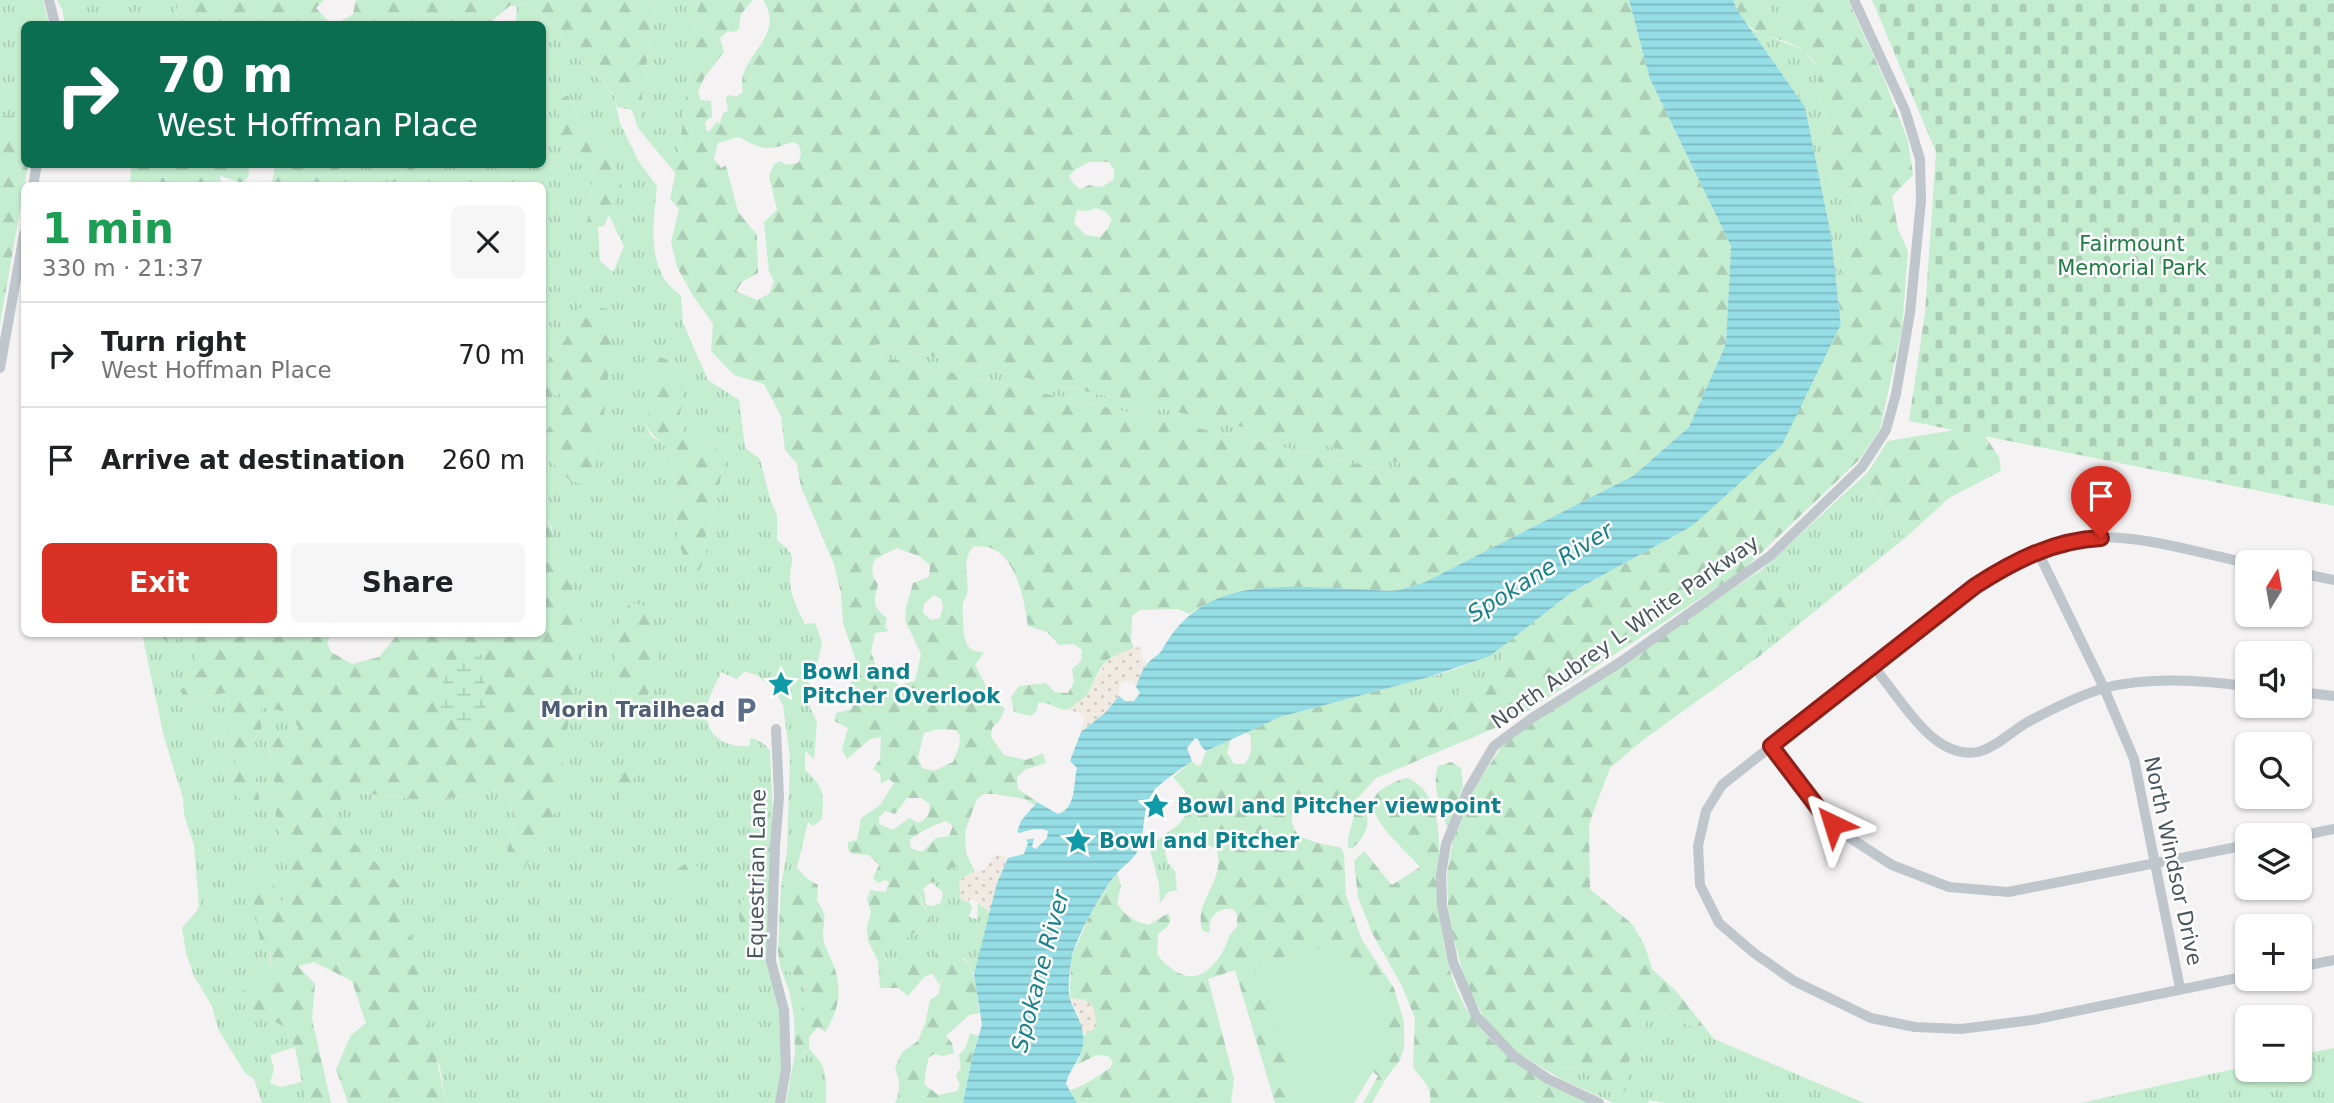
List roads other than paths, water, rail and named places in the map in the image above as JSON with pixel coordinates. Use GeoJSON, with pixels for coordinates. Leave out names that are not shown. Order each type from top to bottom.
{"type":"FeatureCollection","features":[{"type":"Feature","properties":{"kind":"street"},"geometry":{"type":"LineString","coordinates":[[49,0],[54,21]]}},
{"type":"Feature","properties":{"kind":"street","name":"North Aubrey L White Parkway"},"geometry":{"type":"LineString","coordinates":[[1599,1103],[1548,1079],[1514,1056],[1476,1016],[1453,962],[1442,905],[1441,875],[1446,844],[1468,790],[1494,746],[1532,718],[1619,663],[1770,556],[1863,467],[1886,430],[1896,394],[1910,313],[1921,201],[1920,159],[1905,110],[1854,0]]}},
{"type":"Feature","properties":{"kind":"street"},"geometry":{"type":"LineString","coordinates":[[0,368],[21,251]]}},
{"type":"Feature","properties":{"kind":"street"},"geometry":{"type":"LineString","coordinates":[[2235,560],[2123,537],[2078,539],[2007,565],[1975,586],[1722,785],[1706,811],[1698,846],[1700,885],[1719,923],[1754,953],[1794,981],[1871,1018],[1915,1027],[1961,1029],[2032,1020],[2235,978]]}},
{"type":"Feature","properties":{"kind":"street","name":"North Windsor Drive"},"geometry":{"type":"LineString","coordinates":[[2038,552],[2104,688],[2134,759],[2180,988]]}},
{"type":"Feature","properties":{"kind":"street"},"geometry":{"type":"LineString","coordinates":[[2312,575],[2334,580]]}},
{"type":"Feature","properties":{"kind":"street"},"geometry":{"type":"LineString","coordinates":[[1874,667],[1929,735],[1945,746],[1964,752],[1980,751],[1999,744],[2023,725],[2104,688],[2168,679],[2235,684]]}},
{"type":"Feature","properties":{"kind":"street"},"geometry":{"type":"LineString","coordinates":[[2312,693],[2334,696]]}},
{"type":"Feature","properties":{"kind":"street","name":"Equestrian Lane"},"geometry":{"type":"LineString","coordinates":[[776,729],[779,797],[771,961],[784,1010],[786,1069],[780,1103]]}},
{"type":"Feature","properties":{"kind":"street"},"geometry":{"type":"LineString","coordinates":[[1771,746],[1822,813],[1844,834],[1892,864],[1949,887],[2008,892],[2235,847]]}},
{"type":"Feature","properties":{"kind":"street"},"geometry":{"type":"LineString","coordinates":[[2312,834],[2334,829]]}},
{"type":"Feature","properties":{"kind":"street"},"geometry":{"type":"LineString","coordinates":[[2312,965],[2334,960]]}},
{"type":"Feature","properties":{"kind":"water","name":"Spokane River"},"geometry":{"type":"Polygon","coordinates":[[[1629,0],[1733,0],[1737,10],[1805,107],[1831,235],[1841,324],[1782,445],[1692,526],[1572,592],[1490,656],[1429,677],[1280,717],[1206,751],[1195,738],[1187,748],[1192,761],[1162,783],[1150,798],[1137,852],[1105,890],[1083,928],[1073,952],[1069,995],[1081,1025],[1083,1043],[1066,1084],[1077,1103],[963,1103],[982,1025],[974,974],[997,883],[1008,858],[1024,854],[1028,843],[1026,840],[1034,838],[1032,847],[1036,849],[1047,838],[1048,831],[1045,830],[1017,832],[1021,821],[1037,802],[1058,814],[1064,811],[1073,794],[1077,768],[1070,761],[1081,732],[1106,712],[1119,696],[1125,701],[1134,701],[1140,693],[1136,687],[1144,668],[1160,652],[1180,624],[1201,607],[1223,596],[1248,590],[1301,587],[1394,591],[1425,582],[1633,476],[1689,427],[1726,344],[1731,246],[1650,79],[1629,0]]]}},
{"type":"Feature","properties":{"kind":"place","name":"Bowl and Pitcher Overlook"},"geometry":{"type":"Point","coordinates":[781,684]}},
{"type":"Feature","properties":{"kind":"place","name":"Morin Trailhead"},"geometry":{"type":"Point","coordinates":[746,710]}},
{"type":"Feature","properties":{"kind":"place","name":"Bowl and Pitcher viewpoint"},"geometry":{"type":"Point","coordinates":[1156,806]}},
{"type":"Feature","properties":{"kind":"place","name":"Bowl and Pitcher"},"geometry":{"type":"Point","coordinates":[1078,841]}},
{"type":"Feature","properties":{"kind":"park label","name":"Fairmount Memorial Park"},"geometry":{"type":"Point","coordinates":[2132,256]}}]}
